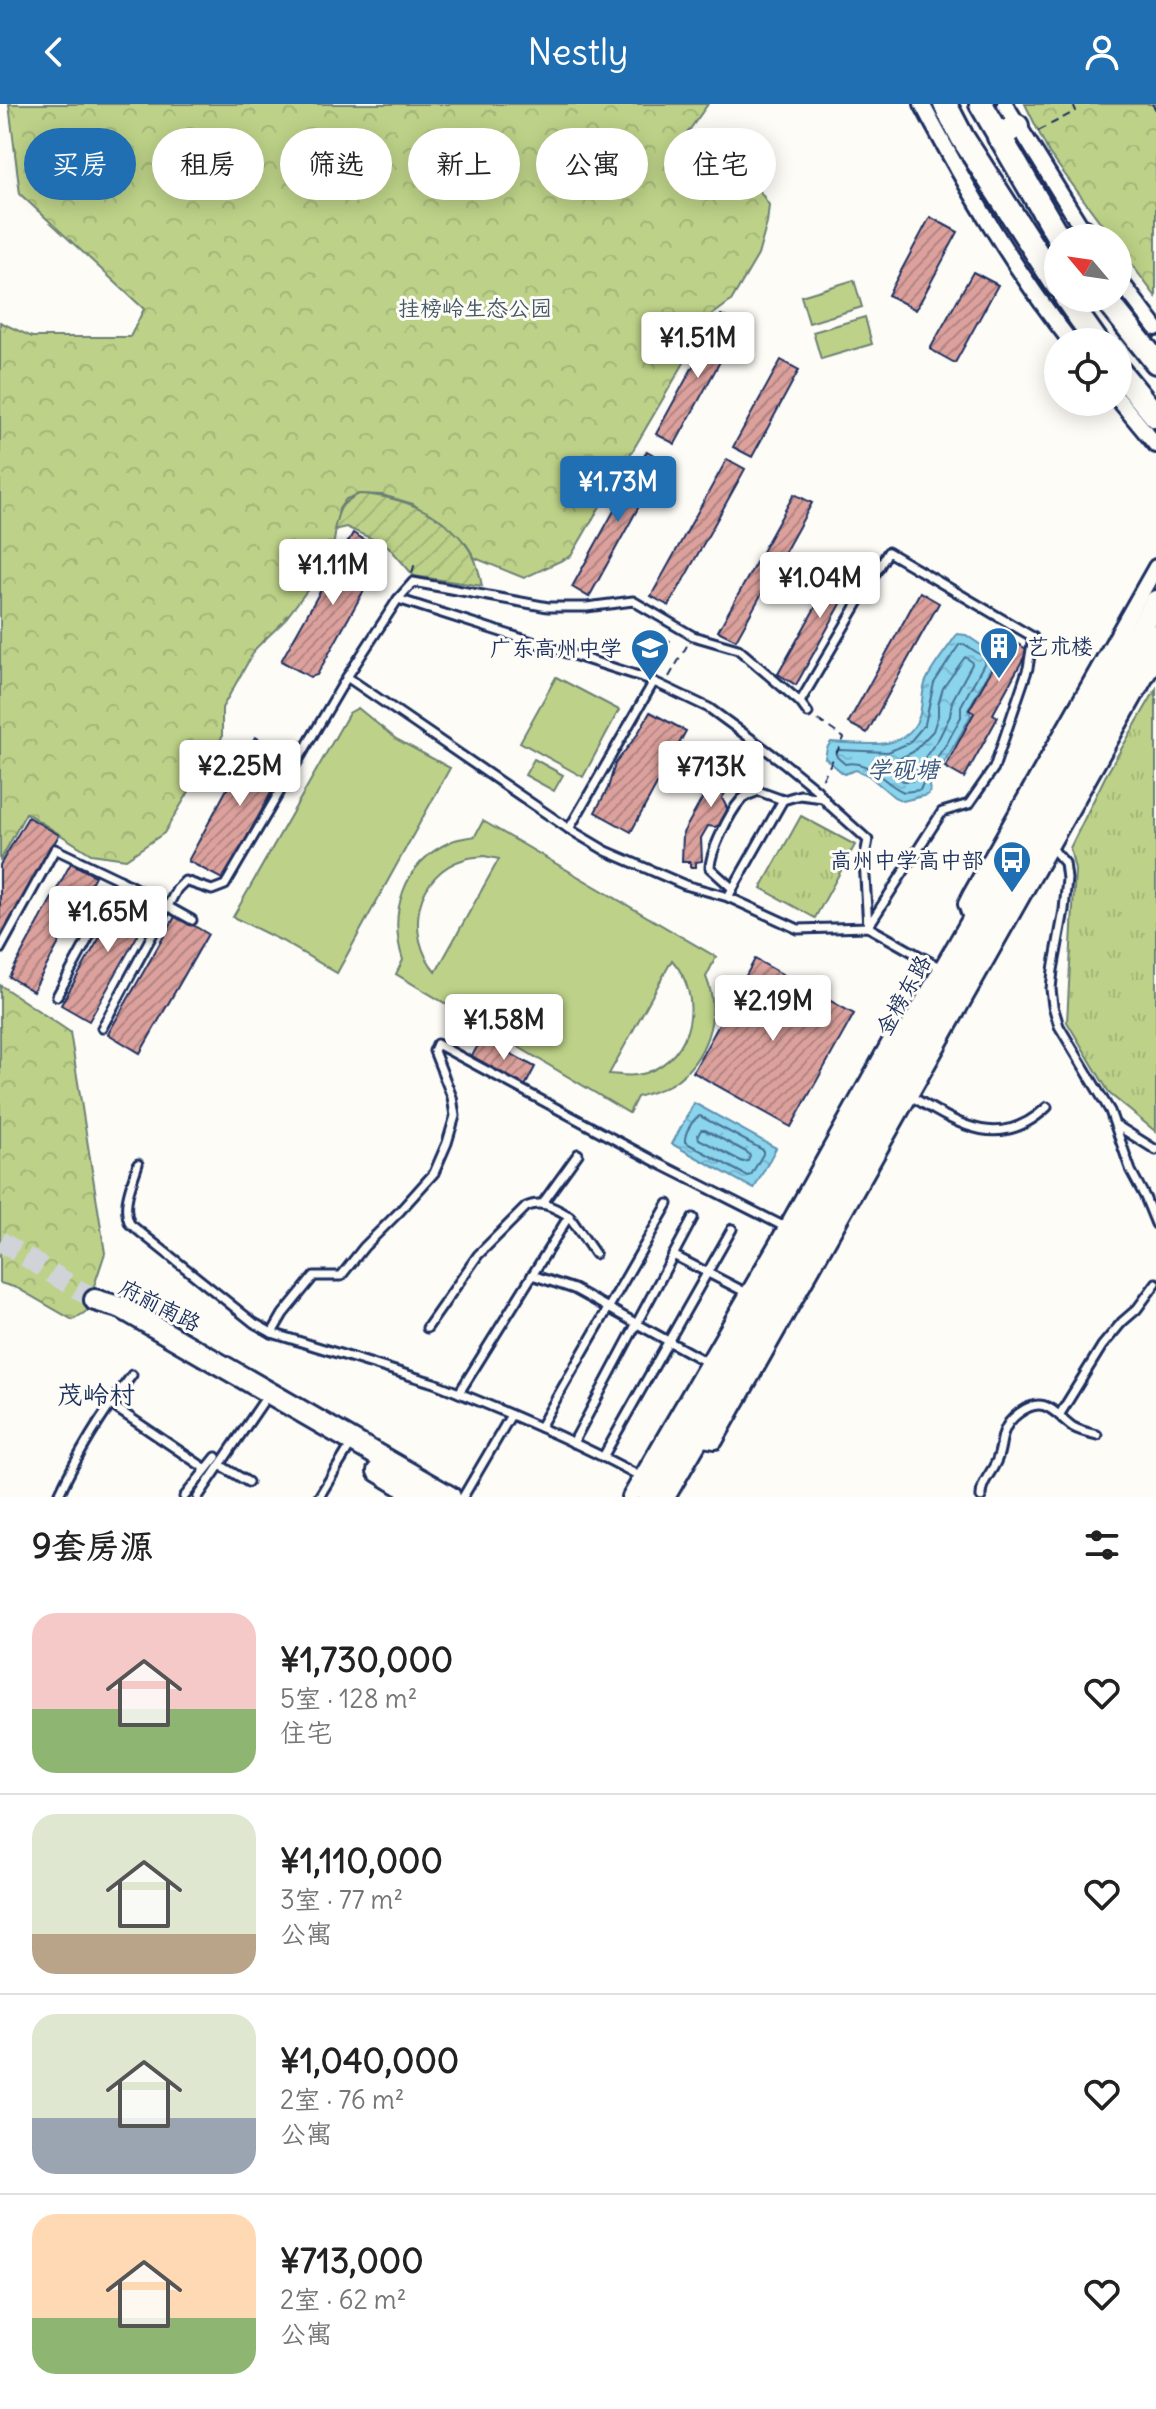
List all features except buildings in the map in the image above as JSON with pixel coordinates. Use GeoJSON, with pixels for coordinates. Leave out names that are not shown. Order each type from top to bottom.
{"type":"FeatureCollection","features":[{"type":"Feature","properties":{"kind":"main road"},"geometry":{"type":"LineString","coordinates":[[945,104],[962,137],[1044,247]]}},
{"type":"Feature","properties":{"kind":"main road"},"geometry":{"type":"LineString","coordinates":[[981,104],[1008,132],[1052,224]]}},
{"type":"Feature","properties":{"kind":"main road"},"geometry":{"type":"LineString","coordinates":[[1116,312],[1156,362]]}},
{"type":"Feature","properties":{"kind":"main road"},"geometry":{"type":"LineString","coordinates":[[1132,387],[1156,416]]}},
{"type":"Feature","properties":{"kind":"street"},"geometry":{"type":"LineString","coordinates":[[922,104],[972,196],[1016,266],[1061,328]]}},
{"type":"Feature","properties":{"kind":"street"},"geometry":{"type":"LineString","coordinates":[[1005,104],[1008,132],[1073,224]]}},
{"type":"Feature","properties":{"kind":"street"},"geometry":{"type":"LineString","coordinates":[[1132,296],[1156,328]]}},
{"type":"Feature","properties":{"kind":"street"},"geometry":{"type":"LineString","coordinates":[[1132,416],[1156,445]]}},
{"type":"Feature","properties":{"kind":"street"},"geometry":{"type":"LineString","coordinates":[[972,921],[966,904],[971,894],[1156,567]]}},
{"type":"Feature","properties":{"kind":"street","name":"金榜东路"},"geometry":{"type":"LineString","coordinates":[[872,1117],[904,1092],[972,921],[1063,793],[1156,601]]}},
{"type":"Feature","properties":{"kind":"street","name":"金榜东路"},"geometry":{"type":"LineString","coordinates":[[661,1491],[698,1438],[725,1407],[757,1352],[809,1234],[872,1117],[913,1027],[951,974],[1156,635]]}},
{"type":"Feature","properties":{"kind":"street"},"geometry":{"type":"LineString","coordinates":[[809,1234],[904,1092],[1050,846],[1063,793],[1156,659]]}},
{"type":"Feature","properties":{"kind":"street"},"geometry":{"type":"LineString","coordinates":[[809,1234],[893,1036],[913,1027]]}},
{"type":"Feature","properties":{"kind":"street","name":"金榜东路"},"geometry":{"type":"LineString","coordinates":[[661,1491],[713,1366],[753,1296],[809,1234]]}},
{"type":"Feature","properties":{"kind":"street","name":"府前南路"},"geometry":{"type":"LineString","coordinates":[[266,1398],[114,1318],[103,1311],[95,1300],[122,1308],[350,1447],[450,1497]]}},
{"type":"Feature","properties":{"kind":"street","name":"府前南路"},"geometry":{"type":"LineString","coordinates":[[350,1447],[421,1497]]}},
{"type":"Feature","properties":{"kind":"street"},"geometry":{"type":"LineString","coordinates":[[630,1497],[661,1491]]}},
{"type":"Feature","properties":{"kind":"lane"},"geometry":{"type":"LineString","coordinates":[[800,702],[888,552],[1033,637],[1028,668],[994,768],[969,804],[942,812],[868,927]]}},
{"type":"Feature","properties":{"kind":"lane"},"geometry":{"type":"LineString","coordinates":[[102,1028],[177,889],[185,881],[212,890],[225,885],[347,677],[398,599],[413,582],[548,607],[587,607],[633,601],[693,636],[738,649],[800,702],[808,713]]}},
{"type":"Feature","properties":{"kind":"lane"},"geometry":{"type":"LineString","coordinates":[[398,599],[650,681],[709,708],[817,790],[868,840],[864,860],[868,927]]}},
{"type":"Feature","properties":{"kind":"lane"},"geometry":{"type":"LineString","coordinates":[[347,677],[606,851],[685,885],[728,897],[798,929],[868,927],[951,974]]}},
{"type":"Feature","properties":{"kind":"lane"},"geometry":{"type":"LineString","coordinates":[[569,829],[650,681]]}},
{"type":"Feature","properties":{"kind":"lane"},"geometry":{"type":"LineString","coordinates":[[732,888],[710,868],[710,857],[742,798],[758,791],[783,800],[800,795],[823,798]]}},
{"type":"Feature","properties":{"kind":"lane"},"geometry":{"type":"LineString","coordinates":[[728,897],[783,800]]}},
{"type":"Feature","properties":{"kind":"lane"},"geometry":{"type":"LineString","coordinates":[[1050,846],[1065,863],[1067,879],[1053,970],[1053,1006],[1059,1026],[1110,1111],[1131,1171],[1156,1224]]}},
{"type":"Feature","properties":{"kind":"lane"},"geometry":{"type":"LineString","coordinates":[[0,949],[55,849],[192,920]]}},
{"type":"Feature","properties":{"kind":"lane"},"geometry":{"type":"LineString","coordinates":[[57,996],[120,880]]}},
{"type":"Feature","properties":{"kind":"lane"},"geometry":{"type":"LineString","coordinates":[[272,1333],[283,1314],[314,1276],[341,1276],[434,1173],[455,1116],[452,1097],[434,1051],[437,1044],[660,1164],[809,1234]]}},
{"type":"Feature","properties":{"kind":"lane"},"geometry":{"type":"LineString","coordinates":[[904,1092],[980,1131],[998,1132],[1028,1122],[1047,1107]]}},
{"type":"Feature","properties":{"kind":"lane"},"geometry":{"type":"LineString","coordinates":[[1116,1125],[1156,1150]]}},
{"type":"Feature","properties":{"kind":"lane"},"geometry":{"type":"LineString","coordinates":[[542,1204],[578,1154]]}},
{"type":"Feature","properties":{"kind":"lane"},"geometry":{"type":"LineString","coordinates":[[138,1164],[126,1207],[125,1215],[130,1224],[232,1308],[272,1333],[434,1383],[540,1427],[603,1457],[661,1491]]}},
{"type":"Feature","properties":{"kind":"lane"},"geometry":{"type":"LineString","coordinates":[[427,1328],[478,1255],[526,1207],[534,1203],[569,1216],[595,1254]]}},
{"type":"Feature","properties":{"kind":"lane"},"geometry":{"type":"LineString","coordinates":[[540,1427],[668,1204]]}},
{"type":"Feature","properties":{"kind":"lane"},"geometry":{"type":"LineString","coordinates":[[459,1393],[569,1216]]}},
{"type":"Feature","properties":{"kind":"lane"},"geometry":{"type":"LineString","coordinates":[[573,1443],[693,1218]]}},
{"type":"Feature","properties":{"kind":"lane"},"geometry":{"type":"LineString","coordinates":[[603,1457],[732,1229]]}},
{"type":"Feature","properties":{"kind":"lane"},"geometry":{"type":"LineString","coordinates":[[673,1255],[753,1296]]}},
{"type":"Feature","properties":{"kind":"lane"},"geometry":{"type":"LineString","coordinates":[[532,1275],[574,1289],[713,1366]]}},
{"type":"Feature","properties":{"kind":"lane"},"geometry":{"type":"LineString","coordinates":[[1060,1414],[1102,1346],[1137,1309],[1156,1283]]}},
{"type":"Feature","properties":{"kind":"lane"},"geometry":{"type":"LineString","coordinates":[[68,1497],[59,1494],[83,1446],[132,1375]]}},
{"type":"Feature","properties":{"kind":"lane"},"geometry":{"type":"LineString","coordinates":[[198,1497],[266,1398]]}},
{"type":"Feature","properties":{"kind":"lane"},"geometry":{"type":"LineString","coordinates":[[110,1404],[206,1469]]}},
{"type":"Feature","properties":{"kind":"lane"},"geometry":{"type":"LineString","coordinates":[[981,1497],[983,1485],[998,1459],[1004,1432],[1012,1419],[1034,1405],[1060,1414],[1071,1426],[1097,1435]]}},
{"type":"Feature","properties":{"kind":"lane"},"geometry":{"type":"LineString","coordinates":[[463,1497],[511,1415]]}},
{"type":"Feature","properties":{"kind":"lane"},"geometry":{"type":"LineString","coordinates":[[319,1497],[350,1447]]}},
{"type":"Feature","properties":{"kind":"lane"},"geometry":{"type":"LineString","coordinates":[[184,1497],[216,1457]]}},
{"type":"Feature","properties":{"kind":"lane"},"geometry":{"type":"LineString","coordinates":[[220,1465],[248,1482]]}},
{"type":"Feature","properties":{"kind":"path"},"geometry":{"type":"LineString","coordinates":[[1047,125],[1076,111],[1073,104]]}},
{"type":"Feature","properties":{"kind":"path"},"geometry":{"type":"LineString","coordinates":[[1152,104],[1156,110]]}},
{"type":"Feature","properties":{"kind":"path"},"geometry":{"type":"LineString","coordinates":[[650,681],[678,627]]}},
{"type":"Feature","properties":{"kind":"path"},"geometry":{"type":"LineString","coordinates":[[663,688],[693,636]]}},
{"type":"Feature","properties":{"kind":"path"},"geometry":{"type":"LineString","coordinates":[[808,713],[844,738],[817,790]]}},
{"type":"Feature","properties":{"kind":"green space","name":"挂榜岭生态公园"},"geometry":{"type":"Polygon","coordinates":[[[9,104],[708,104],[691,128],[664,128],[664,200],[766,200],[769,205],[758,255],[731,301],[712,315],[571,556],[524,578],[475,558],[466,544],[413,504],[382,495],[359,494],[346,499],[339,509],[333,548],[322,571],[283,622],[256,648],[222,708],[222,737],[164,833],[126,859],[91,854],[26,813],[0,861],[0,322],[32,337],[130,337],[144,309],[26,200],[136,200],[136,128],[24,128],[24,198],[20,194],[9,104]]]}},
{"type":"Feature","properties":{"kind":"green space"},"geometry":{"type":"Polygon","coordinates":[[[1025,104],[1156,104],[1156,297],[1132,265],[1132,224],[1102,224],[1049,153],[1025,104]]]}},
{"type":"Feature","properties":{"kind":"green space"},"geometry":{"type":"Polygon","coordinates":[[[854,280],[862,307],[809,323],[801,296],[854,280]]]}},
{"type":"Feature","properties":{"kind":"green space"},"geometry":{"type":"Polygon","coordinates":[[[865,317],[872,344],[821,359],[813,332],[865,317]]]}},
{"type":"Feature","properties":{"kind":"green space"},"geometry":{"type":"Polygon","coordinates":[[[359,494],[408,504],[439,519],[464,542],[473,556],[482,586],[414,576],[388,546],[346,527],[334,530],[341,508],[359,494]]]}},
{"type":"Feature","properties":{"kind":"green space"},"geometry":{"type":"Polygon","coordinates":[[[556,677],[619,710],[583,777],[520,742],[556,677]]]}},
{"type":"Feature","properties":{"kind":"green space"},"geometry":{"type":"Polygon","coordinates":[[[1156,689],[1156,1132],[1110,1094],[1067,1022],[1075,870],[1070,848],[1105,777],[1156,689]]]}},
{"type":"Feature","properties":{"kind":"green space"},"geometry":{"type":"Polygon","coordinates":[[[358,708],[396,739],[450,768],[337,973],[233,917],[349,713],[358,708]]]}},
{"type":"Feature","properties":{"kind":"green space"},"geometry":{"type":"Polygon","coordinates":[[[534,759],[563,775],[554,791],[525,775],[534,759]]]}},
{"type":"Feature","properties":{"kind":"green space"},"geometry":{"type":"Polygon","coordinates":[[[801,816],[855,845],[815,918],[761,888],[801,816]]]}},
{"type":"Feature","properties":{"kind":"green space"},"geometry":{"type":"Polygon","coordinates":[[[483,821],[716,957],[706,977],[712,1006],[708,1036],[702,1049],[685,1073],[673,1083],[637,1097],[629,1113],[396,974],[403,960],[397,925],[399,908],[411,876],[434,851],[453,841],[475,836],[483,821]],[[484,856],[467,858],[448,866],[425,891],[418,924],[420,941],[436,972],[499,859],[484,856]],[[672,960],[609,1074],[646,1073],[662,1065],[684,1039],[689,1024],[688,990],[672,960]]]}},
{"type":"Feature","properties":{"kind":"green space"},"geometry":{"type":"Polygon","coordinates":[[[0,985],[70,1032],[105,1253],[90,1309],[73,1320],[17,1288],[0,1283],[0,985]]]}},
{"type":"Feature","properties":{"kind":"water","name":"学砚塘"},"geometry":{"type":"Polygon","coordinates":[[[957,634],[966,635],[997,656],[968,710],[971,715],[929,786],[927,795],[903,801],[868,775],[856,770],[844,774],[825,758],[831,742],[881,744],[904,737],[919,717],[923,690],[932,669],[957,634]]]}},
{"type":"Feature","properties":{"kind":"water"},"geometry":{"type":"Polygon","coordinates":[[[694,1103],[776,1148],[754,1189],[672,1144],[694,1103]]]}},
{"type":"Feature","properties":{"kind":"tunnel"},"geometry":{"type":"LineString","coordinates":[[0,1241],[95,1300]]}},
{"type":"Feature","properties":{"kind":"place","name":"艺术楼"},"geometry":{"type":"Point","coordinates":[999,680]}},
{"type":"Feature","properties":{"kind":"place","name":"广东高州中学"},"geometry":{"type":"Point","coordinates":[650,682]}},
{"type":"Feature","properties":{"kind":"place","name":"高州中学高中部"},"geometry":{"type":"Point","coordinates":[1012,894]}},
{"type":"Feature","properties":{"kind":"district","name":"茂岭村"},"geometry":{"type":"Point","coordinates":[96,1394]}}]}
